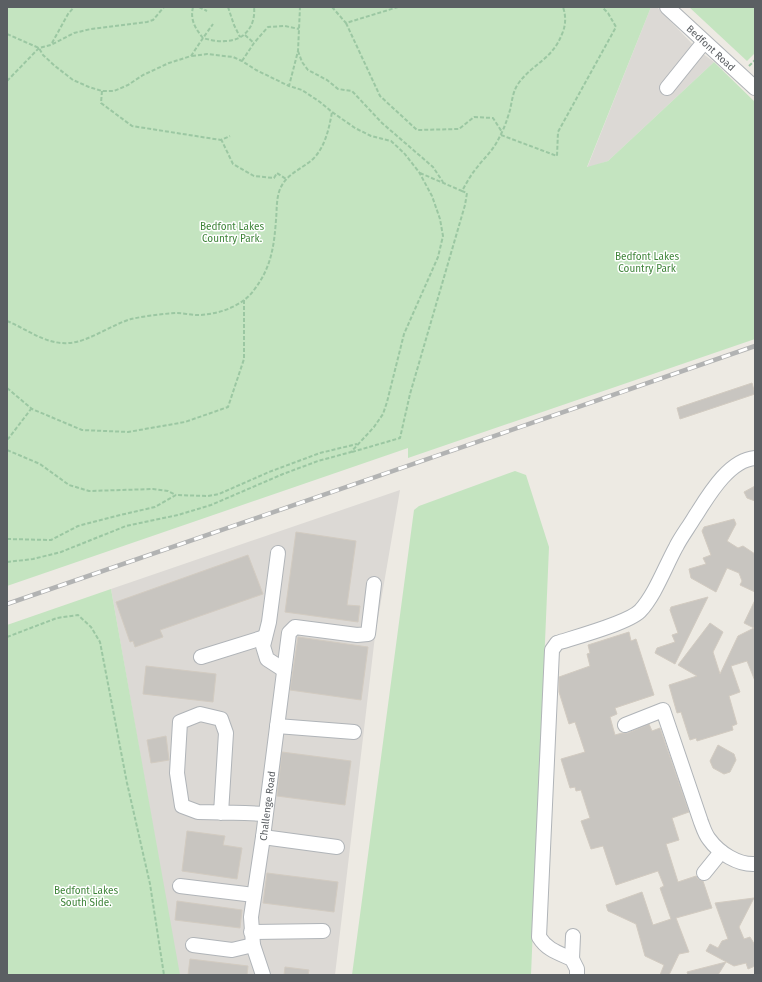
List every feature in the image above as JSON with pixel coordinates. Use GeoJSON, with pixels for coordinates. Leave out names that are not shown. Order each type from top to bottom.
{"type":"FeatureCollection","features":[{"type":"Feature","properties":{"kind":"street","name":"Bedfont Road"},"geometry":{"type":"LineString","coordinates":[[667,7],[755,88]]}},
{"type":"Feature","properties":{"kind":"street"},"geometry":{"type":"LineString","coordinates":[[667,88],[704,42]]}},
{"type":"Feature","properties":{"kind":"street"},"geometry":{"type":"LineString","coordinates":[[572,959],[550,950],[543,944],[539,937],[552,650],[557,643],[628,618],[640,611],[652,594],[677,545],[712,489],[733,468],[755,458]]}},
{"type":"Feature","properties":{"kind":"street"},"geometry":{"type":"LineString","coordinates":[[278,553],[269,622],[263,646],[267,659],[284,670]]}},
{"type":"Feature","properties":{"kind":"street","name":"Challenge Road"},"geometry":{"type":"LineString","coordinates":[[262,975],[252,939],[251,917],[263,837],[289,633],[295,627],[357,635],[368,634],[374,584]]}},
{"type":"Feature","properties":{"kind":"street"},"geometry":{"type":"LineString","coordinates":[[201,657],[265,637]]}},
{"type":"Feature","properties":{"kind":"street"},"geometry":{"type":"LineString","coordinates":[[625,725],[663,710],[708,839],[722,852],[735,860],[748,864],[755,864]]}},
{"type":"Feature","properties":{"kind":"street"},"geometry":{"type":"LineString","coordinates":[[221,813],[226,733],[221,719],[200,714],[180,722],[177,773],[182,806],[198,812],[221,813],[265,814]]}},
{"type":"Feature","properties":{"kind":"street"},"geometry":{"type":"LineString","coordinates":[[277,726],[354,732]]}},
{"type":"Feature","properties":{"kind":"street"},"geometry":{"type":"LineString","coordinates":[[263,837],[337,847]]}},
{"type":"Feature","properties":{"kind":"street"},"geometry":{"type":"LineString","coordinates":[[704,873],[722,852]]}},
{"type":"Feature","properties":{"kind":"street"},"geometry":{"type":"LineString","coordinates":[[180,886],[254,895]]}},
{"type":"Feature","properties":{"kind":"street"},"geometry":{"type":"LineString","coordinates":[[193,945],[232,950],[252,939],[323,932]]}},
{"type":"Feature","properties":{"kind":"street"},"geometry":{"type":"LineString","coordinates":[[573,936],[572,959],[577,969],[577,975]]}},
{"type":"Feature","properties":{"kind":"path"},"geometry":{"type":"LineString","coordinates":[[51,45],[68,14],[74,7]]}},
{"type":"Feature","properties":{"kind":"path"},"geometry":{"type":"LineString","coordinates":[[7,81],[39,48],[51,45],[74,33],[91,29],[147,22],[153,20],[164,7]]}},
{"type":"Feature","properties":{"kind":"path"},"geometry":{"type":"LineString","coordinates":[[193,7],[193,22],[203,38],[226,42],[235,40],[251,28],[254,20],[254,7]]}},
{"type":"Feature","properties":{"kind":"path"},"geometry":{"type":"LineString","coordinates":[[199,7],[207,11]]}},
{"type":"Feature","properties":{"kind":"path"},"geometry":{"type":"LineString","coordinates":[[289,86],[298,51],[300,7]]}},
{"type":"Feature","properties":{"kind":"path"},"geometry":{"type":"LineString","coordinates":[[332,7],[346,23],[380,96],[417,130],[459,129],[474,117],[493,118],[502,132]]}},
{"type":"Feature","properties":{"kind":"path"},"geometry":{"type":"LineString","coordinates":[[346,23],[398,7]]}},
{"type":"Feature","properties":{"kind":"path"},"geometry":{"type":"LineString","coordinates":[[462,191],[474,171],[492,151],[501,135],[506,124],[513,94],[518,84],[527,73],[552,52],[559,42],[565,28],[566,14],[563,7]]}},
{"type":"Feature","properties":{"kind":"path"},"geometry":{"type":"LineString","coordinates":[[501,135],[557,156],[558,132],[616,27],[608,13],[602,7]]}},
{"type":"Feature","properties":{"kind":"path"},"geometry":{"type":"LineString","coordinates":[[229,8],[234,25],[240,37]]}},
{"type":"Feature","properties":{"kind":"path"},"geometry":{"type":"LineString","coordinates":[[190,56],[213,24]]}},
{"type":"Feature","properties":{"kind":"path"},"geometry":{"type":"LineString","coordinates":[[242,60],[268,27],[285,26],[299,29]]}},
{"type":"Feature","properties":{"kind":"path"},"geometry":{"type":"LineString","coordinates":[[7,34],[39,48],[43,55],[73,80],[102,91],[114,92],[143,75],[169,63],[190,56],[207,54],[233,57],[242,60],[256,70],[289,86],[302,90],[355,128],[371,136],[391,141],[404,153],[419,172],[432,196],[440,219],[443,236],[438,257],[404,334],[383,414],[374,427],[351,452]]}},
{"type":"Feature","properties":{"kind":"path"},"geometry":{"type":"LineString","coordinates":[[245,34],[254,43]]}},
{"type":"Feature","properties":{"kind":"path"},"geometry":{"type":"LineString","coordinates":[[298,51],[302,62],[308,70],[327,80],[338,89],[352,91],[382,123],[433,167],[443,183]]}},
{"type":"Feature","properties":{"kind":"path"},"geometry":{"type":"LineString","coordinates":[[747,68],[755,60]]}},
{"type":"Feature","properties":{"kind":"path"},"geometry":{"type":"LineString","coordinates":[[102,91],[101,103],[132,126],[221,139],[230,136]]}},
{"type":"Feature","properties":{"kind":"path"},"geometry":{"type":"LineString","coordinates":[[7,321],[53,342],[69,343],[82,340],[116,324],[132,319],[177,313],[198,315],[221,312],[238,303],[253,292],[271,259],[274,247],[280,188],[286,179],[312,160],[321,149],[329,129],[332,112]]}},
{"type":"Feature","properties":{"kind":"path"},"geometry":{"type":"LineString","coordinates":[[221,139],[232,164],[254,176],[274,178],[277,173],[286,179]]}},
{"type":"Feature","properties":{"kind":"path"},"geometry":{"type":"LineString","coordinates":[[7,562],[33,559],[61,552],[126,526],[178,516],[211,505],[283,474],[318,461],[400,438],[410,394],[465,205],[467,193],[419,172]]}},
{"type":"Feature","properties":{"kind":"path"},"geometry":{"type":"LineString","coordinates":[[7,388],[31,409],[82,430],[128,432],[185,422],[228,407],[244,359],[244,299]]}},
{"type":"Feature","properties":{"kind":"path"},"geometry":{"type":"LineString","coordinates":[[7,439],[31,409]]}},
{"type":"Feature","properties":{"kind":"path"},"geometry":{"type":"LineString","coordinates":[[7,539],[52,540],[78,526],[156,507],[176,496],[208,496],[219,494],[320,452],[358,444]]}},
{"type":"Feature","properties":{"kind":"path"},"geometry":{"type":"LineString","coordinates":[[7,450],[40,464],[69,485],[89,491],[153,489],[168,491],[176,496]]}},
{"type":"Feature","properties":{"kind":"path"},"geometry":{"type":"LineString","coordinates":[[7,637],[57,618],[78,614],[91,627],[100,642],[127,783],[150,884],[164,975]]}},
{"type":"Feature","properties":{"kind":"shaded area"},"geometry":{"type":"Polygon","coordinates":[[[651,7],[657,7],[698,50],[714,62],[608,161],[587,168],[651,7]]]}},
{"type":"Feature","properties":{"kind":"shaded area"},"geometry":{"type":"Polygon","coordinates":[[[400,490],[375,636],[335,975],[179,975],[111,589],[400,490]]]}},
{"type":"Feature","properties":{"kind":"green space","name":"Bedfont Lakes Country Park."},"geometry":{"type":"Polygon","coordinates":[[[7,7],[651,7],[587,167],[608,161],[714,62],[755,102],[755,339],[408,458],[408,448],[7,586],[7,7]]]}},
{"type":"Feature","properties":{"kind":"green space"},"geometry":{"type":"Polygon","coordinates":[[[689,7],[755,7],[755,53],[747,61],[689,7]]]}},
{"type":"Feature","properties":{"kind":"green space"},"geometry":{"type":"Polygon","coordinates":[[[515,471],[526,475],[549,547],[531,975],[352,975],[414,510],[419,506],[515,471]]]}},
{"type":"Feature","properties":{"kind":"green space","name":"Bedfont Lakes South Side."},"geometry":{"type":"Polygon","coordinates":[[[111,589],[180,975],[7,975],[7,625],[111,589]]]}},
{"type":"Feature","properties":{"kind":"building"},"geometry":{"type":"Polygon","coordinates":[[[752,383],[755,394],[680,419],[677,408],[752,383]]]}},
{"type":"Feature","properties":{"kind":"building"},"geometry":{"type":"Polygon","coordinates":[[[755,486],[755,501],[747,498],[744,492],[755,486]]]}},
{"type":"Feature","properties":{"kind":"building"},"geometry":{"type":"Polygon","coordinates":[[[734,519],[736,524],[727,541],[738,548],[743,546],[755,554],[755,592],[740,585],[742,581],[739,573],[727,568],[716,592],[691,578],[689,569],[706,564],[703,558],[711,555],[702,531],[704,527],[734,519]]]}},
{"type":"Feature","properties":{"kind":"building"},"geometry":{"type":"Polygon","coordinates":[[[296,532],[356,541],[347,605],[360,606],[358,622],[285,612],[296,532]]]}},
{"type":"Feature","properties":{"kind":"building"},"geometry":{"type":"Polygon","coordinates":[[[248,555],[263,594],[160,630],[163,637],[135,647],[133,641],[130,642],[116,602],[248,555]]]}},
{"type":"Feature","properties":{"kind":"building"},"geometry":{"type":"Polygon","coordinates":[[[708,597],[675,664],[655,653],[657,648],[675,642],[672,635],[678,633],[670,610],[671,607],[708,597]]]}},
{"type":"Feature","properties":{"kind":"building"},"geometry":{"type":"Polygon","coordinates":[[[755,600],[755,681],[747,661],[731,666],[740,692],[729,696],[737,724],[732,726],[733,730],[697,741],[696,738],[690,740],[681,712],[677,713],[669,685],[697,676],[678,665],[710,623],[723,632],[713,652],[720,674],[738,636],[754,628],[744,623],[755,600]]]}},
{"type":"Feature","properties":{"kind":"building"},"geometry":{"type":"Polygon","coordinates":[[[629,632],[631,641],[636,639],[654,695],[615,708],[617,714],[610,717],[615,735],[628,733],[649,724],[652,731],[660,728],[689,812],[672,818],[679,840],[666,844],[678,882],[696,876],[698,879],[703,881],[712,908],[676,918],[689,952],[679,954],[669,975],[660,975],[664,965],[645,956],[636,924],[608,911],[606,905],[642,892],[653,925],[671,919],[660,888],[664,886],[658,871],[616,885],[603,846],[591,849],[581,821],[590,818],[581,790],[576,791],[575,787],[570,788],[561,759],[585,752],[575,722],[569,724],[559,692],[559,677],[590,666],[587,654],[590,653],[588,645],[629,632]]]}},
{"type":"Feature","properties":{"kind":"building"},"geometry":{"type":"Polygon","coordinates":[[[298,637],[368,647],[361,700],[290,690],[298,637]]]}},
{"type":"Feature","properties":{"kind":"building"},"geometry":{"type":"Polygon","coordinates":[[[146,666],[216,674],[213,702],[143,694],[146,666]]]}},
{"type":"Feature","properties":{"kind":"building"},"geometry":{"type":"Polygon","coordinates":[[[166,736],[169,760],[151,763],[147,740],[166,736]]]}},
{"type":"Feature","properties":{"kind":"building"},"geometry":{"type":"Polygon","coordinates":[[[718,745],[734,754],[736,760],[730,772],[724,774],[713,768],[710,761],[718,745]]]}},
{"type":"Feature","properties":{"kind":"building"},"geometry":{"type":"Polygon","coordinates":[[[282,752],[351,761],[345,805],[277,796],[282,752]]]}},
{"type":"Feature","properties":{"kind":"building"},"geometry":{"type":"Polygon","coordinates":[[[187,831],[225,836],[223,845],[242,848],[237,879],[182,871],[187,831]]]}},
{"type":"Feature","properties":{"kind":"building"},"geometry":{"type":"Polygon","coordinates":[[[267,873],[338,882],[334,912],[263,903],[267,873]]]}},
{"type":"Feature","properties":{"kind":"building"},"geometry":{"type":"Polygon","coordinates":[[[754,898],[739,927],[744,939],[750,937],[755,945],[755,966],[748,969],[746,963],[734,966],[706,951],[710,944],[718,948],[722,941],[728,939],[715,903],[754,898]]]}},
{"type":"Feature","properties":{"kind":"building"},"geometry":{"type":"Polygon","coordinates":[[[177,901],[242,910],[240,928],[175,920],[177,901]]]}},
{"type":"Feature","properties":{"kind":"building"},"geometry":{"type":"Polygon","coordinates":[[[190,959],[248,966],[247,975],[188,975],[190,959]]]}},
{"type":"Feature","properties":{"kind":"building"},"geometry":{"type":"Polygon","coordinates":[[[726,962],[718,975],[688,975],[687,972],[726,962]]]}},
{"type":"Feature","properties":{"kind":"building"},"geometry":{"type":"Polygon","coordinates":[[[285,967],[309,970],[308,975],[284,975],[285,967]]]}},
{"type":"Feature","properties":{"kind":"railway"},"geometry":{"type":"LineString","coordinates":[[7,604],[755,346]]}},
{"type":"Feature","properties":{"kind":"park label","name":"Bedfont Lakes Country Park"},"geometry":{"type":"Point","coordinates":[647,262]}}]}
